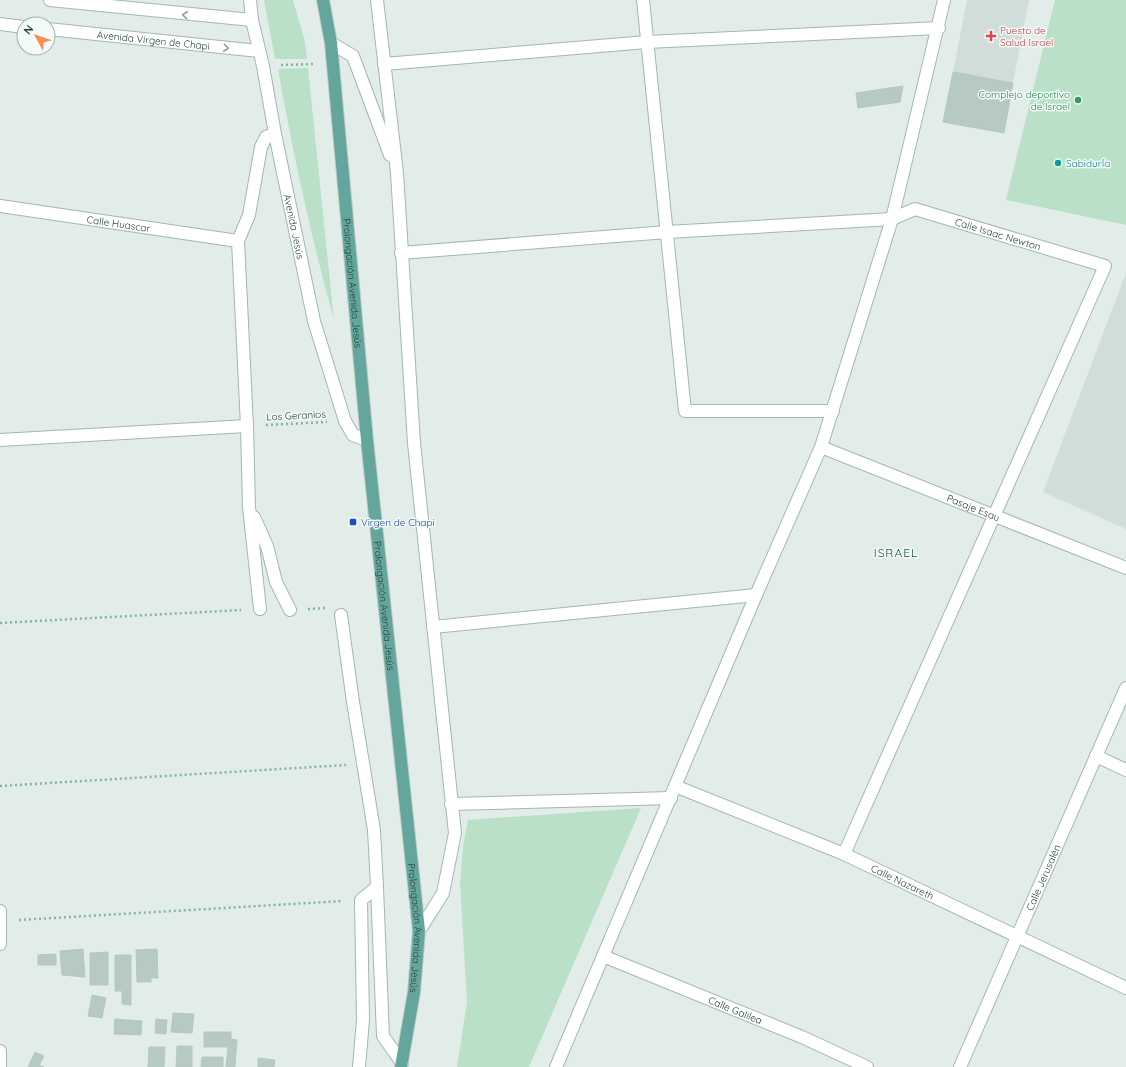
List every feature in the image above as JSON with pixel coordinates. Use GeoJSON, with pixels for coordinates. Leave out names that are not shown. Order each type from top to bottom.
{"type":"FeatureCollection","features":[{"type":"Feature","properties":{"kind":"main road","name":"Prolongación Avenida Jesús"},"geometry":{"type":"LineString","coordinates":[[323,0],[330,43],[367,440],[419,931],[414,992],[401,1065]]}},
{"type":"Feature","properties":{"kind":"street"},"geometry":{"type":"LineString","coordinates":[[50,0],[252,20]]}},
{"type":"Feature","properties":{"kind":"street","name":"Avenida Jesús"},"geometry":{"type":"LineString","coordinates":[[250,0],[252,20],[314,321],[345,421],[353,435],[367,440]]}},
{"type":"Feature","properties":{"kind":"street"},"geometry":{"type":"LineString","coordinates":[[376,0],[397,173],[414,444],[455,833],[443,893],[419,931]]}},
{"type":"Feature","properties":{"kind":"street"},"geometry":{"type":"LineString","coordinates":[[643,0],[685,411],[832,411]]}},
{"type":"Feature","properties":{"kind":"street"},"geometry":{"type":"LineString","coordinates":[[556,1067],[756,595],[821,447],[892,219],[939,28],[944,0]]}},
{"type":"Feature","properties":{"kind":"street"},"geometry":{"type":"LineString","coordinates":[[0,24],[16,26]]}},
{"type":"Feature","properties":{"kind":"street"},"geometry":{"type":"LineString","coordinates":[[384,64],[647,42],[939,28]]}},
{"type":"Feature","properties":{"kind":"street","name":"Avenida Virgen de Chapi"},"geometry":{"type":"LineString","coordinates":[[56,30],[259,51]]}},
{"type":"Feature","properties":{"kind":"street"},"geometry":{"type":"LineString","coordinates":[[330,43],[353,56],[397,173]]}},
{"type":"Feature","properties":{"kind":"street"},"geometry":{"type":"LineString","coordinates":[[260,609],[249,507],[248,426],[238,241],[249,215],[261,147],[266,137],[275,134]]}},
{"type":"Feature","properties":{"kind":"street","name":"Calle Huascar"},"geometry":{"type":"LineString","coordinates":[[0,206],[238,241]]}},
{"type":"Feature","properties":{"kind":"street","name":"Calle Isaac Newton"},"geometry":{"type":"LineString","coordinates":[[892,219],[915,209],[1105,266],[994,517]]}},
{"type":"Feature","properties":{"kind":"street"},"geometry":{"type":"LineString","coordinates":[[401,253],[667,232],[892,219]]}},
{"type":"Feature","properties":{"kind":"street"},"geometry":{"type":"LineString","coordinates":[[0,440],[248,426]]}},
{"type":"Feature","properties":{"kind":"street","name":"Pasaje Esau"},"geometry":{"type":"LineString","coordinates":[[821,447],[994,517],[1126,568]]}},
{"type":"Feature","properties":{"kind":"street"},"geometry":{"type":"LineString","coordinates":[[249,507],[267,546],[276,582],[290,610]]}},
{"type":"Feature","properties":{"kind":"street"},"geometry":{"type":"LineString","coordinates":[[844,854],[994,517]]}},
{"type":"Feature","properties":{"kind":"street"},"geometry":{"type":"LineString","coordinates":[[433,627],[756,595]]}},
{"type":"Feature","properties":{"kind":"street"},"geometry":{"type":"LineString","coordinates":[[341,615],[353,702],[374,830],[383,1036],[401,1065]]}},
{"type":"Feature","properties":{"kind":"street","name":"Calle Jerusalén"},"geometry":{"type":"LineString","coordinates":[[960,1067],[1126,688]]}},
{"type":"Feature","properties":{"kind":"street"},"geometry":{"type":"LineString","coordinates":[[1096,756],[1126,770]]}},
{"type":"Feature","properties":{"kind":"street","name":"Calle Nazareth"},"geometry":{"type":"LineString","coordinates":[[675,786],[844,854],[1126,988]]}},
{"type":"Feature","properties":{"kind":"street"},"geometry":{"type":"LineString","coordinates":[[451,804],[671,798]]}},
{"type":"Feature","properties":{"kind":"street"},"geometry":{"type":"LineString","coordinates":[[359,1067],[363,1020],[361,900],[377,887]]}},
{"type":"Feature","properties":{"kind":"street"},"geometry":{"type":"LineString","coordinates":[[0,916],[0,944]]}},
{"type":"Feature","properties":{"kind":"street","name":"Calle Galilea"},"geometry":{"type":"LineString","coordinates":[[603,956],[802,1037],[867,1067]]}},
{"type":"Feature","properties":{"kind":"street"},"geometry":{"type":"LineString","coordinates":[[0,1051],[0,1066]]}},
{"type":"Feature","properties":{"kind":"path"},"geometry":{"type":"LineString","coordinates":[[274,65],[313,64]]}},
{"type":"Feature","properties":{"kind":"path","name":"Los Geranios"},"geometry":{"type":"LineString","coordinates":[[248,426],[345,421]]}},
{"type":"Feature","properties":{"kind":"path"},"geometry":{"type":"LineString","coordinates":[[290,610],[330,608]]}},
{"type":"Feature","properties":{"kind":"path"},"geometry":{"type":"LineString","coordinates":[[0,622],[260,609]]}},
{"type":"Feature","properties":{"kind":"path"},"geometry":{"type":"LineString","coordinates":[[0,786],[364,764]]}},
{"type":"Feature","properties":{"kind":"path"},"geometry":{"type":"LineString","coordinates":[[0,916],[361,900]]}},
{"type":"Feature","properties":{"kind":"shaded area","name":"Puesto de Salud Israel"},"geometry":{"type":"Polygon","coordinates":[[[967,0],[1029,0],[1013,83],[953,72],[967,0]]]}},
{"type":"Feature","properties":{"kind":"shaded area"},"geometry":{"type":"Polygon","coordinates":[[[1126,273],[1126,529],[1043,492],[1126,273]]]}},
{"type":"Feature","properties":{"kind":"green space"},"geometry":{"type":"Polygon","coordinates":[[[264,0],[293,0],[305,42],[307,59],[275,59],[264,0]]]}},
{"type":"Feature","properties":{"kind":"green space","name":"Complejo deportivo de Israel"},"geometry":{"type":"Polygon","coordinates":[[[1055,0],[1126,0],[1126,225],[1006,200],[1055,0]]]}},
{"type":"Feature","properties":{"kind":"green space"},"geometry":{"type":"Polygon","coordinates":[[[308,68],[334,320],[303,195],[278,69],[308,68]]]}},
{"type":"Feature","properties":{"kind":"green space"},"geometry":{"type":"Polygon","coordinates":[[[641,808],[529,1067],[457,1067],[467,1002],[460,883],[463,846],[468,820],[641,808]]]}},
{"type":"Feature","properties":{"kind":"building"},"geometry":{"type":"Polygon","coordinates":[[[953,72],[1013,83],[1004,133],[943,122],[953,72]]]}},
{"type":"Feature","properties":{"kind":"building"},"geometry":{"type":"Polygon","coordinates":[[[903,86],[900,102],[858,108],[856,93],[903,86]]]}},
{"type":"Feature","properties":{"kind":"building"},"geometry":{"type":"Polygon","coordinates":[[[83,949],[85,977],[62,975],[60,951],[83,949]]]}},
{"type":"Feature","properties":{"kind":"building"},"geometry":{"type":"Polygon","coordinates":[[[157,949],[158,978],[151,978],[151,982],[137,982],[136,950],[157,949]]]}},
{"type":"Feature","properties":{"kind":"building"},"geometry":{"type":"Polygon","coordinates":[[[108,952],[108,985],[90,985],[90,953],[108,952]]]}},
{"type":"Feature","properties":{"kind":"building"},"geometry":{"type":"Polygon","coordinates":[[[56,954],[56,965],[38,965],[38,955],[56,954]]]}},
{"type":"Feature","properties":{"kind":"building"},"geometry":{"type":"Polygon","coordinates":[[[115,955],[131,955],[131,1005],[122,1004],[122,991],[115,991],[115,955]]]}},
{"type":"Feature","properties":{"kind":"building"},"geometry":{"type":"Polygon","coordinates":[[[92,995],[106,998],[102,1018],[88,1016],[92,995]]]}},
{"type":"Feature","properties":{"kind":"building"},"geometry":{"type":"Polygon","coordinates":[[[173,1013],[194,1014],[192,1033],[171,1032],[173,1013]]]}},
{"type":"Feature","properties":{"kind":"building"},"geometry":{"type":"Polygon","coordinates":[[[115,1019],[142,1021],[141,1035],[114,1034],[115,1019]]]}},
{"type":"Feature","properties":{"kind":"building"},"geometry":{"type":"Polygon","coordinates":[[[156,1019],[167,1020],[166,1034],[155,1033],[156,1019]]]}},
{"type":"Feature","properties":{"kind":"building"},"geometry":{"type":"Polygon","coordinates":[[[204,1032],[231,1032],[231,1039],[237,1040],[235,1067],[226,1067],[228,1047],[204,1047],[204,1032]]]}},
{"type":"Feature","properties":{"kind":"building"},"geometry":{"type":"Polygon","coordinates":[[[177,1046],[192,1046],[192,1067],[176,1067],[177,1046]]]}},
{"type":"Feature","properties":{"kind":"building"},"geometry":{"type":"Polygon","coordinates":[[[149,1047],[165,1047],[164,1067],[148,1067],[149,1047]]]}},
{"type":"Feature","properties":{"kind":"building"},"geometry":{"type":"Polygon","coordinates":[[[35,1052],[44,1056],[39,1065],[44,1067],[28,1067],[35,1052]]]}},
{"type":"Feature","properties":{"kind":"building"},"geometry":{"type":"Polygon","coordinates":[[[202,1057],[223,1057],[223,1067],[201,1067],[202,1057]]]}},
{"type":"Feature","properties":{"kind":"building"},"geometry":{"type":"Polygon","coordinates":[[[258,1058],[275,1060],[274,1067],[258,1067],[258,1058]]]}},
{"type":"Feature","properties":{"kind":"place","name":"Puesto de Salud Israel"},"geometry":{"type":"Point","coordinates":[991,36]}},
{"type":"Feature","properties":{"kind":"place","name":"Complejo deportivo de Israel"},"geometry":{"type":"Point","coordinates":[1078,100]}},
{"type":"Feature","properties":{"kind":"place","name":"SabidurÍa"},"geometry":{"type":"Point","coordinates":[1058,163]}},
{"type":"Feature","properties":{"kind":"place","name":"Virgen de Chapi"},"geometry":{"type":"Point","coordinates":[353,522]}},
{"type":"Feature","properties":{"kind":"district","name":"ISRAEL"},"geometry":{"type":"Point","coordinates":[896,553]}}]}
